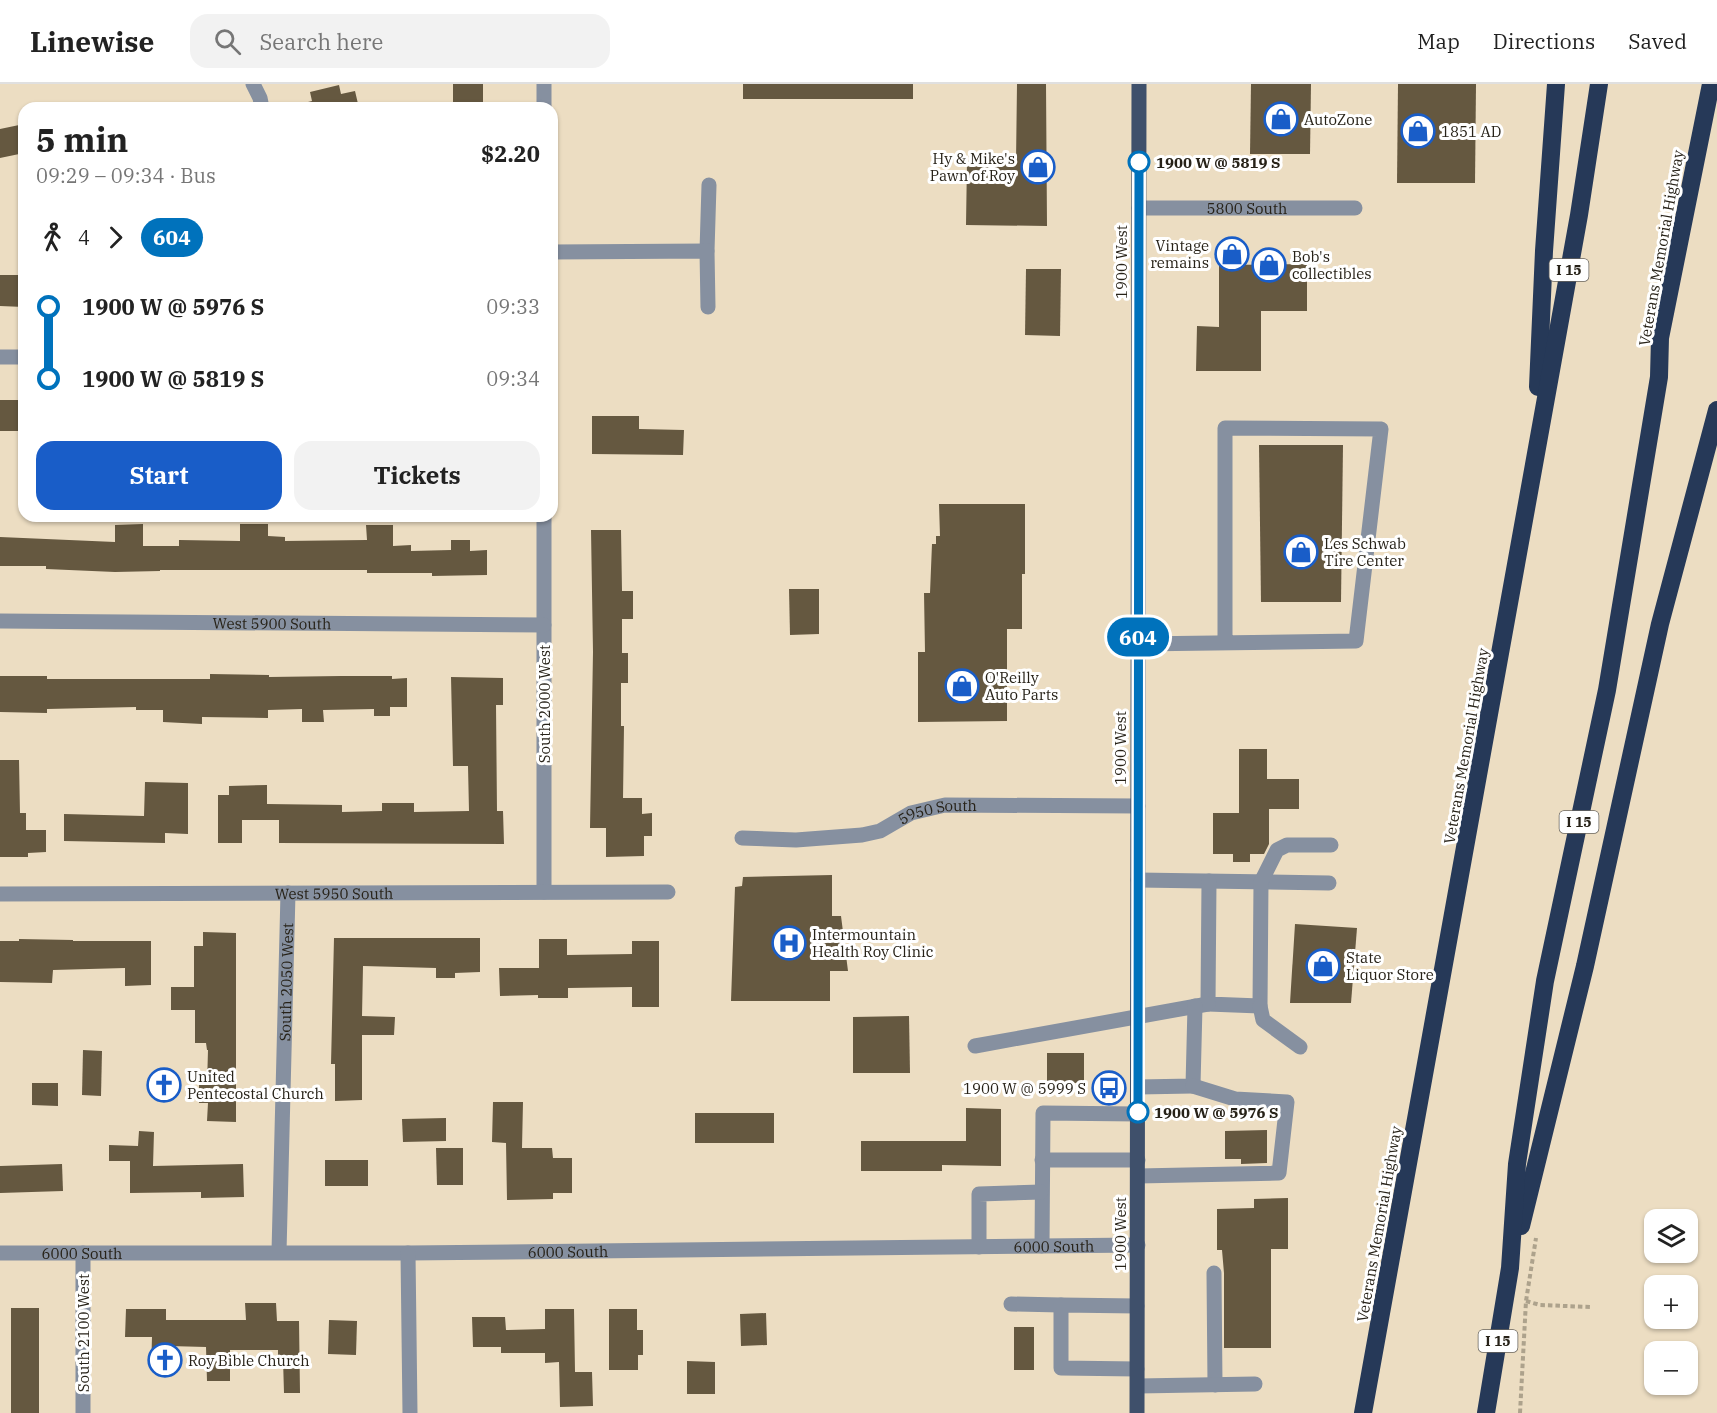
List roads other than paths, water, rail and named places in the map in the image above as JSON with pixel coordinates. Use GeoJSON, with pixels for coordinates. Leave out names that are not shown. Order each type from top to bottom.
{"type":"FeatureCollection","features":[{"type":"Feature","properties":{"kind":"highway"},"geometry":{"type":"LineString","coordinates":[[1536,455],[1544,251],[1556,84]]}},
{"type":"Feature","properties":{"kind":"highway","name":"Veterans Memorial Highway"},"geometry":{"type":"LineString","coordinates":[[1363,1413],[1579,214],[1599,84]]}},
{"type":"Feature","properties":{"kind":"highway","name":"Veterans Memorial Highway"},"geometry":{"type":"LineString","coordinates":[[1486,1413],[1510,1268],[1517,1164],[1545,981],[1607,690],[1659,377],[1660,338],[1711,84]]}},
{"type":"Feature","properties":{"kind":"highway"},"geometry":{"type":"LineString","coordinates":[[1510,1268],[1585,966],[1660,624],[1717,410]]}},
{"type":"Feature","properties":{"kind":"main road","name":"1900 West"},"geometry":{"type":"LineString","coordinates":[[1137,1413],[1139,84]]}},
{"type":"Feature","properties":{"kind":"street"},"geometry":{"type":"LineString","coordinates":[[253,84],[261,102]]}},
{"type":"Feature","properties":{"kind":"street"},"geometry":{"type":"LineString","coordinates":[[544,84],[544,102]]}},
{"type":"Feature","properties":{"kind":"street"},"geometry":{"type":"LineString","coordinates":[[708,307],[707,251],[710,185]]}},
{"type":"Feature","properties":{"kind":"street","name":"5800 South"},"geometry":{"type":"LineString","coordinates":[[1139,208],[1355,208]]}},
{"type":"Feature","properties":{"kind":"street"},"geometry":{"type":"LineString","coordinates":[[558,252],[707,251]]}},
{"type":"Feature","properties":{"kind":"street"},"geometry":{"type":"LineString","coordinates":[[0,357],[18,357]]}},
{"type":"Feature","properties":{"kind":"street"},"geometry":{"type":"LineString","coordinates":[[1138,644],[1356,641],[1381,429],[1225,428],[1225,642]]}},
{"type":"Feature","properties":{"kind":"street","name":"South 2000 West"},"geometry":{"type":"LineString","coordinates":[[544,522],[544,892]]}},
{"type":"Feature","properties":{"kind":"street","name":"West 5900 South"},"geometry":{"type":"LineString","coordinates":[[0,621],[544,624]]}},
{"type":"Feature","properties":{"kind":"street","name":"5950 South"},"geometry":{"type":"LineString","coordinates":[[742,838],[796,840],[862,835],[880,831],[910,813],[945,806],[1138,806]]}},
{"type":"Feature","properties":{"kind":"street"},"geometry":{"type":"LineString","coordinates":[[1300,1047],[1263,1020],[1260,1006],[1262,882],[1276,850],[1287,844],[1331,844]]}},
{"type":"Feature","properties":{"kind":"street"},"geometry":{"type":"LineString","coordinates":[[1138,880],[1329,883]]}},
{"type":"Feature","properties":{"kind":"street"},"geometry":{"type":"LineString","coordinates":[[1193,1086],[1202,1005],[1209,881]]}},
{"type":"Feature","properties":{"kind":"street","name":"West 5950 South"},"geometry":{"type":"LineString","coordinates":[[0,894],[668,892]]}},
{"type":"Feature","properties":{"kind":"street","name":"South 2050 West"},"geometry":{"type":"LineString","coordinates":[[279,1252],[288,893]]}},
{"type":"Feature","properties":{"kind":"street"},"geometry":{"type":"LineString","coordinates":[[975,1046],[1202,1005],[1260,1006]]}},
{"type":"Feature","properties":{"kind":"street"},"geometry":{"type":"LineString","coordinates":[[1042,1160],[1138,1168],[1279,1173],[1287,1102],[1235,1099],[1193,1086],[1138,1088]]}},
{"type":"Feature","properties":{"kind":"street"},"geometry":{"type":"LineString","coordinates":[[1042,1246],[1042,1113],[1138,1114]]}},
{"type":"Feature","properties":{"kind":"street"},"geometry":{"type":"LineString","coordinates":[[979,1246],[979,1194],[1041,1192]]}},
{"type":"Feature","properties":{"kind":"street","name":"6000 South"},"geometry":{"type":"LineString","coordinates":[[0,1253],[408,1252],[1137,1245]]}},
{"type":"Feature","properties":{"kind":"street"},"geometry":{"type":"LineString","coordinates":[[408,1252],[410,1413]]}},
{"type":"Feature","properties":{"kind":"street","name":"South 2100 West"},"geometry":{"type":"LineString","coordinates":[[83,1253],[83,1413]]}},
{"type":"Feature","properties":{"kind":"street"},"geometry":{"type":"LineString","coordinates":[[1214,1273],[1215,1385]]}},
{"type":"Feature","properties":{"kind":"street"},"geometry":{"type":"LineString","coordinates":[[1011,1304],[1137,1306]]}},
{"type":"Feature","properties":{"kind":"street"},"geometry":{"type":"LineString","coordinates":[[1061,1305],[1061,1368],[1137,1368]]}},
{"type":"Feature","properties":{"kind":"street"},"geometry":{"type":"LineString","coordinates":[[1137,1386],[1255,1384]]}},
{"type":"Feature","properties":{"kind":"place","name":"AutoZone"},"geometry":{"type":"Point","coordinates":[1281,119]}},
{"type":"Feature","properties":{"kind":"place","name":"1851 AD"},"geometry":{"type":"Point","coordinates":[1418,131]}},
{"type":"Feature","properties":{"kind":"place","name":"1900 W @ 5819 S"},"geometry":{"type":"Point","coordinates":[1139,162]}},
{"type":"Feature","properties":{"kind":"place","name":"Hy & Mike's Pawn of Roy"},"geometry":{"type":"Point","coordinates":[1038,167]}},
{"type":"Feature","properties":{"kind":"place","name":"Vintage remains"},"geometry":{"type":"Point","coordinates":[1232,254]}},
{"type":"Feature","properties":{"kind":"place","name":"Bob's collectibles"},"geometry":{"type":"Point","coordinates":[1269,265]}},
{"type":"Feature","properties":{"kind":"place","name":"Les Schwab Tire Center"},"geometry":{"type":"Point","coordinates":[1301,552]}},
{"type":"Feature","properties":{"kind":"place","name":"O'Reilly Auto Parts"},"geometry":{"type":"Point","coordinates":[962,686]}},
{"type":"Feature","properties":{"kind":"place","name":"Intermountain Health Roy Clinic"},"geometry":{"type":"Point","coordinates":[789,943]}},
{"type":"Feature","properties":{"kind":"place","name":"State Liquor Store"},"geometry":{"type":"Point","coordinates":[1323,966]}},
{"type":"Feature","properties":{"kind":"place","name":"United Pentecostal Church"},"geometry":{"type":"Point","coordinates":[164,1085]}},
{"type":"Feature","properties":{"kind":"place","name":"1900 W @ 5999 S"},"geometry":{"type":"Point","coordinates":[1109,1088]}},
{"type":"Feature","properties":{"kind":"place","name":"1900 W @ 5976 S"},"geometry":{"type":"Point","coordinates":[1138,1112]}},
{"type":"Feature","properties":{"kind":"place","name":"Roy Bible Church"},"geometry":{"type":"Point","coordinates":[165,1360]}}]}
